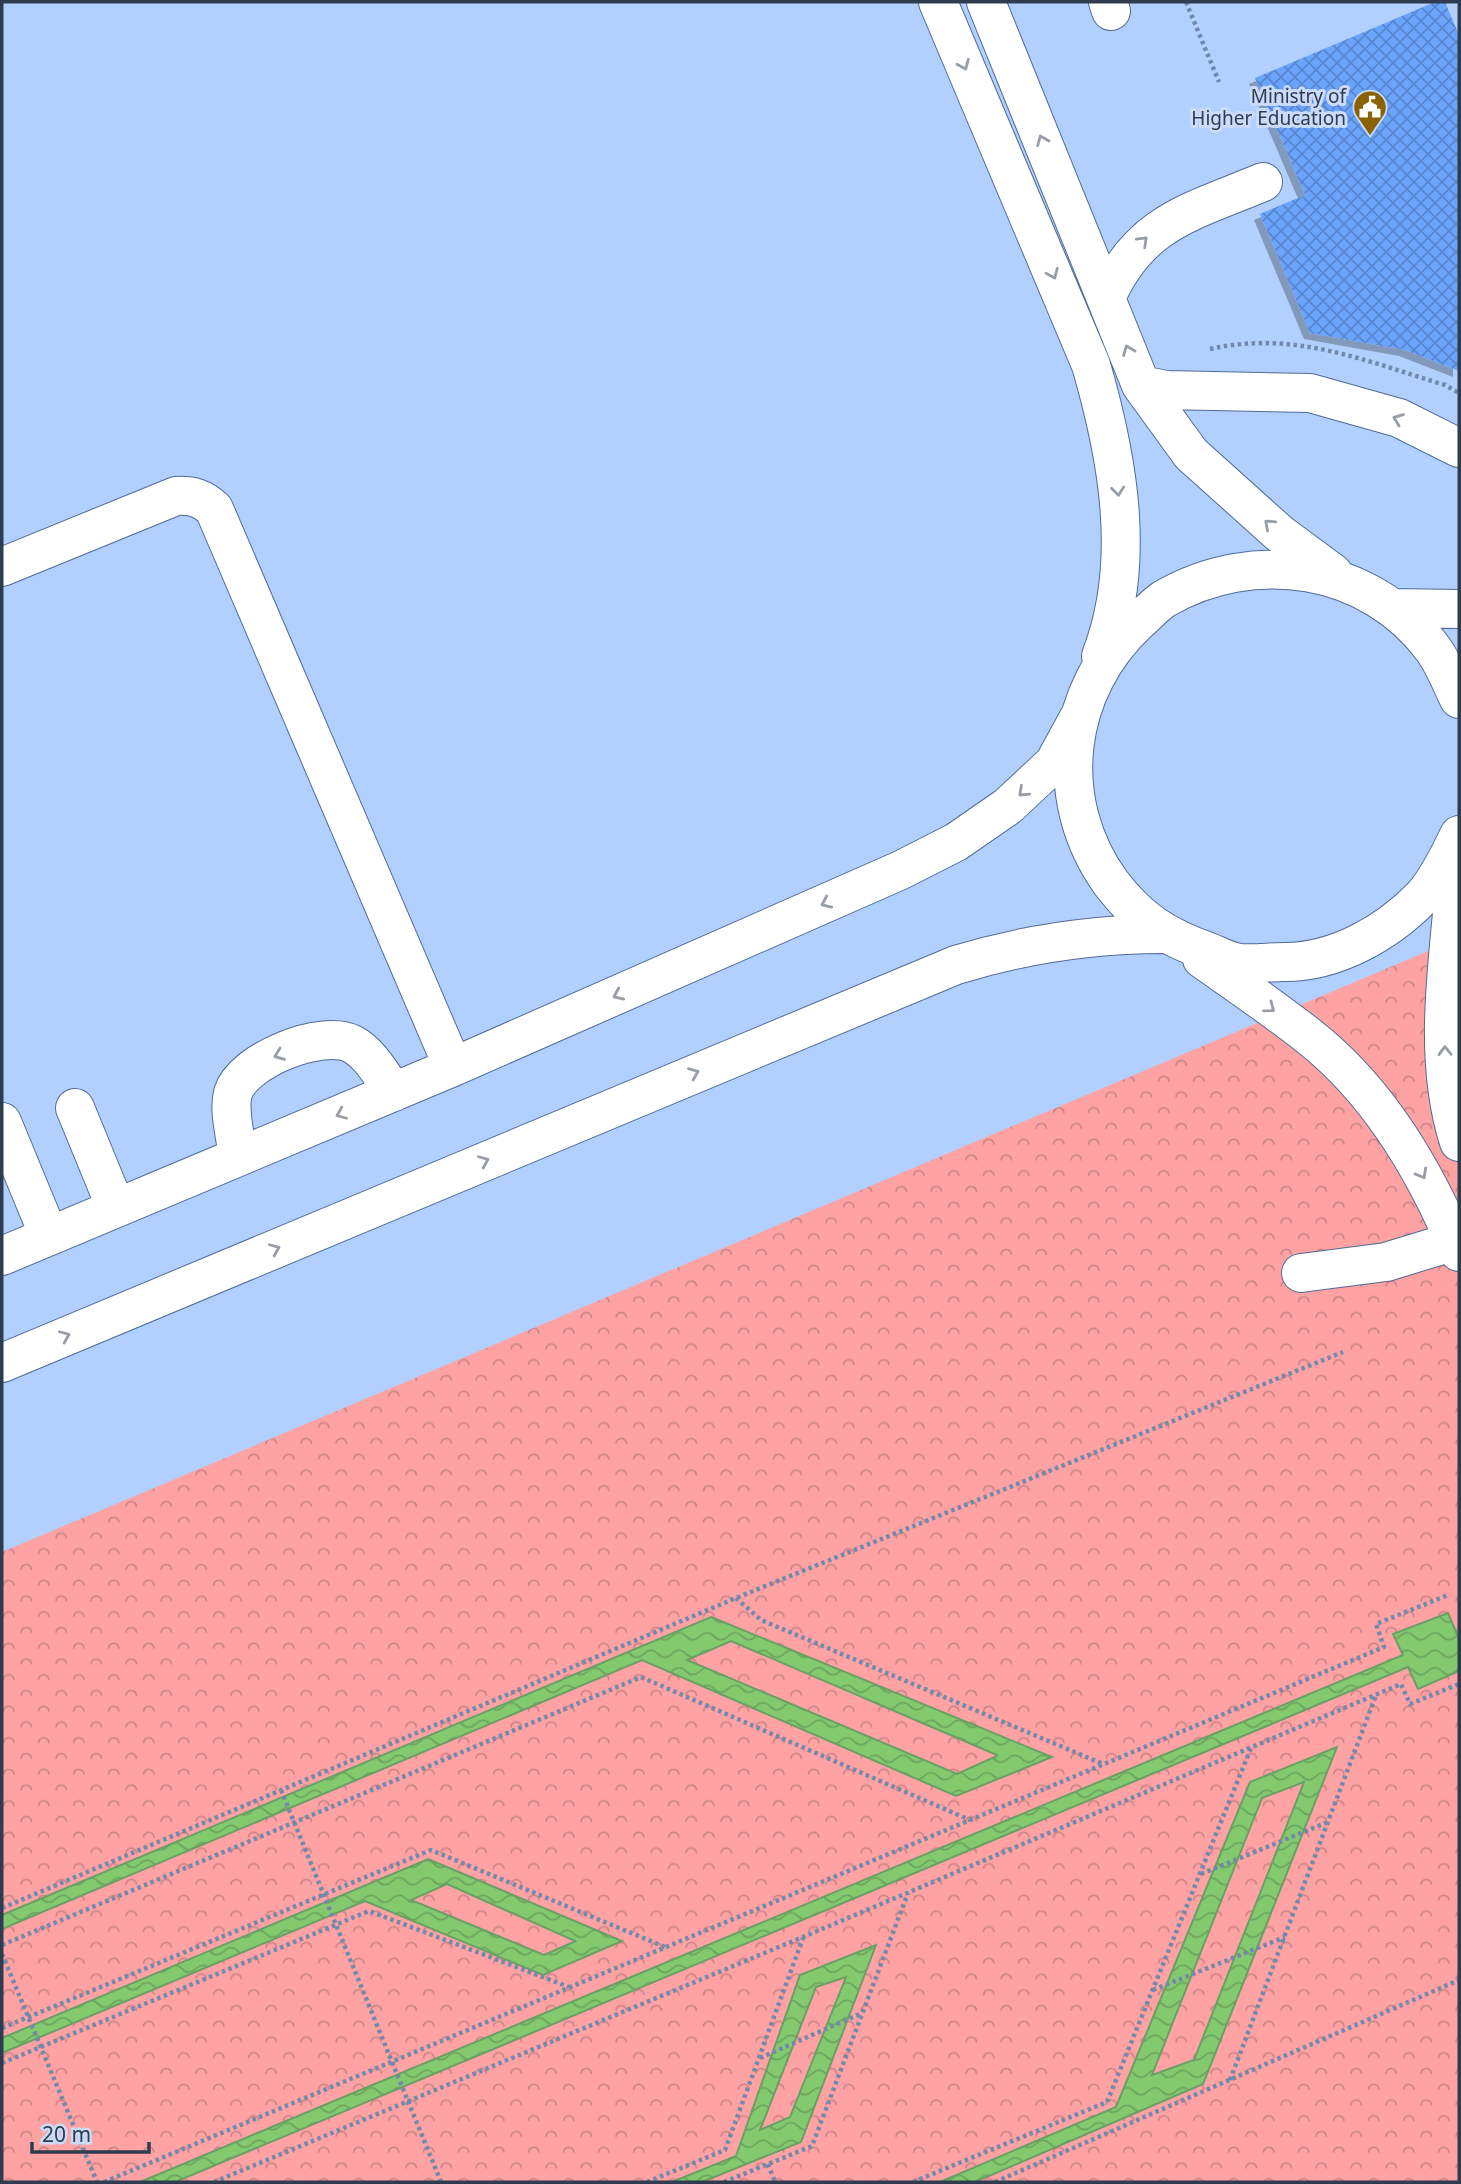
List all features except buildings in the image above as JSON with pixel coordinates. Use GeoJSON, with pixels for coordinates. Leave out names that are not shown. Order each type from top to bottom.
{"type":"FeatureCollection","features":[{"type":"Feature","properties":{"kind":"street"},"geometry":{"type":"LineString","coordinates":[[938,2],[1091,365],[1109,428],[1119,494],[1120,561],[1112,626],[1081,707],[1072,767],[1078,816],[1091,850],[1125,901],[1168,937],[1313,1039],[1363,1089],[1406,1146],[1440,1207],[1457,1247],[1386,1262],[1301,1273]]}},
{"type":"Feature","properties":{"kind":"street"},"geometry":{"type":"LineString","coordinates":[[985,2],[1141,384],[1191,454],[1279,533],[1343,580],[1393,607],[1434,650],[1459,699]]}},
{"type":"Feature","properties":{"kind":"street"},"geometry":{"type":"LineString","coordinates":[[1106,298],[1118,272],[1151,233],[1172,220],[1263,182]]}},
{"type":"Feature","properties":{"kind":"street"},"geometry":{"type":"LineString","coordinates":[[1141,384],[1166,390],[1310,393],[1399,418],[1459,448]]}},
{"type":"Feature","properties":{"kind":"street"},"geometry":{"type":"LineString","coordinates":[[2,567],[176,496],[191,495],[205,500],[215,509],[453,1067]]}},
{"type":"Feature","properties":{"kind":"street"},"geometry":{"type":"LineString","coordinates":[[2,1256],[453,1067],[901,870],[956,842],[1007,806],[1054,763],[1116,642],[1163,600],[1220,574],[1282,568],[1343,580]]}},
{"type":"Feature","properties":{"kind":"street"},"geometry":{"type":"LineString","coordinates":[[1393,607],[1459,608]]}},
{"type":"Feature","properties":{"kind":"street"},"geometry":{"type":"LineString","coordinates":[[2,1363],[956,965],[1048,941],[1105,934],[1168,937],[1238,963],[1306,962],[1371,939],[1423,895],[1459,836]]}},
{"type":"Feature","properties":{"kind":"street"},"geometry":{"type":"LineString","coordinates":[[1459,836],[1444,1055],[1453,1124],[1459,1142]]}},
{"type":"Feature","properties":{"kind":"street"},"geometry":{"type":"LineString","coordinates":[[237,1157],[232,1096],[242,1075],[261,1062],[315,1040],[342,1040],[365,1053],[394,1092]]}},
{"type":"Feature","properties":{"kind":"street"},"geometry":{"type":"LineString","coordinates":[[75,1108],[116,1208]]}},
{"type":"Feature","properties":{"kind":"street"},"geometry":{"type":"LineString","coordinates":[[2,1122],[49,1236]]}},
{"type":"Feature","properties":{"kind":"path"},"geometry":{"type":"LineString","coordinates":[[1186,2],[1219,82]]}},
{"type":"Feature","properties":{"kind":"path"},"geometry":{"type":"LineString","coordinates":[[2,1908],[736,1598],[1343,1352]]}},
{"type":"Feature","properties":{"kind":"path"},"geometry":{"type":"LineString","coordinates":[[104,2182],[1384,1647],[1376,1624],[1448,1595]]}},
{"type":"Feature","properties":{"kind":"path"},"geometry":{"type":"LineString","coordinates":[[736,1598],[761,1619],[1103,1764]]}},
{"type":"Feature","properties":{"kind":"path"},"geometry":{"type":"LineString","coordinates":[[2,1945],[641,1677],[970,1820]]}},
{"type":"Feature","properties":{"kind":"path"},"geometry":{"type":"LineString","coordinates":[[214,2182],[1401,1684],[1410,1704],[1459,1684]]}},
{"type":"Feature","properties":{"kind":"path"},"geometry":{"type":"LineString","coordinates":[[1230,2080],[1376,1694]]}},
{"type":"Feature","properties":{"kind":"path"},"geometry":{"type":"LineString","coordinates":[[913,2182],[1107,2102],[1251,1747]]}},
{"type":"Feature","properties":{"kind":"path"},"geometry":{"type":"LineString","coordinates":[[281,1790],[441,2182]]}},
{"type":"Feature","properties":{"kind":"path"},"geometry":{"type":"LineString","coordinates":[[1200,1874],[1328,1822]]}},
{"type":"Feature","properties":{"kind":"path"},"geometry":{"type":"LineString","coordinates":[[2,2028],[431,1850],[666,1947]]}},
{"type":"Feature","properties":{"kind":"path"},"geometry":{"type":"LineString","coordinates":[[724,2182],[812,2146],[908,1893]]}},
{"type":"Feature","properties":{"kind":"path"},"geometry":{"type":"LineString","coordinates":[[2,2063],[369,1911],[570,1987]]}},
{"type":"Feature","properties":{"kind":"path"},"geometry":{"type":"LineString","coordinates":[[647,2182],[725,2150],[803,1937]]}},
{"type":"Feature","properties":{"kind":"path"},"geometry":{"type":"LineString","coordinates":[[1152,1990],[1285,1937]]}},
{"type":"Feature","properties":{"kind":"path"},"geometry":{"type":"LineString","coordinates":[[2,1954],[97,2182]]}},
{"type":"Feature","properties":{"kind":"path"},"geometry":{"type":"LineString","coordinates":[[995,2182],[1459,1980]]}},
{"type":"Feature","properties":{"kind":"path"},"geometry":{"type":"LineString","coordinates":[[759,2059],[862,2013]]}},
{"type":"Feature","properties":{"kind":"path"},"geometry":{"type":"LineString","coordinates":[[768,2164],[775,2182]]}},
{"type":"Feature","properties":{"kind":"green space"},"geometry":{"type":"Polygon","coordinates":[[[1459,938],[1459,2182],[2,2182],[2,1552],[1459,938]]]}},
{"type":"Feature","properties":{"kind":"water"},"geometry":{"type":"Polygon","coordinates":[[[1448,1613],[1459,1639],[1459,1671],[1418,1689],[1408,1667],[175,2182],[140,2182],[1403,1655],[1393,1634],[1448,1613]]]}},
{"type":"Feature","properties":{"kind":"water"},"geometry":{"type":"Polygon","coordinates":[[[711,1617],[1052,1757],[956,1796],[642,1660],[2,1929],[2,1915],[711,1617]],[[731,1641],[687,1660],[957,1774],[997,1755],[731,1641]]]}},
{"type":"Feature","properties":{"kind":"water"},"geometry":{"type":"Polygon","coordinates":[[[1337,1747],[1203,2084],[975,2182],[940,2182],[1116,2107],[1250,1782],[1337,1747]],[[1304,1782],[1262,1798],[1152,2075],[1194,2060],[1304,1782]]]}},
{"type":"Feature","properties":{"kind":"water"},"geometry":{"type":"Polygon","coordinates":[[[428,1859],[622,1941],[543,1975],[365,1901],[2,2053],[2,2038],[428,1859]],[[447,1884],[411,1900],[544,1955],[576,1941],[447,1884]]]}},
{"type":"Feature","properties":{"kind":"water"},"geometry":{"type":"Polygon","coordinates":[[[876,1945],[801,2142],[702,2182],[672,2182],[736,2156],[800,1975],[876,1945]],[[846,1977],[816,1987],[760,2130],[790,2117],[846,1977]]]}},
{"type":"Feature","properties":{"kind":"place","name":"Ministry of Higher Education"},"geometry":{"type":"Point","coordinates":[1370,137]}}]}
